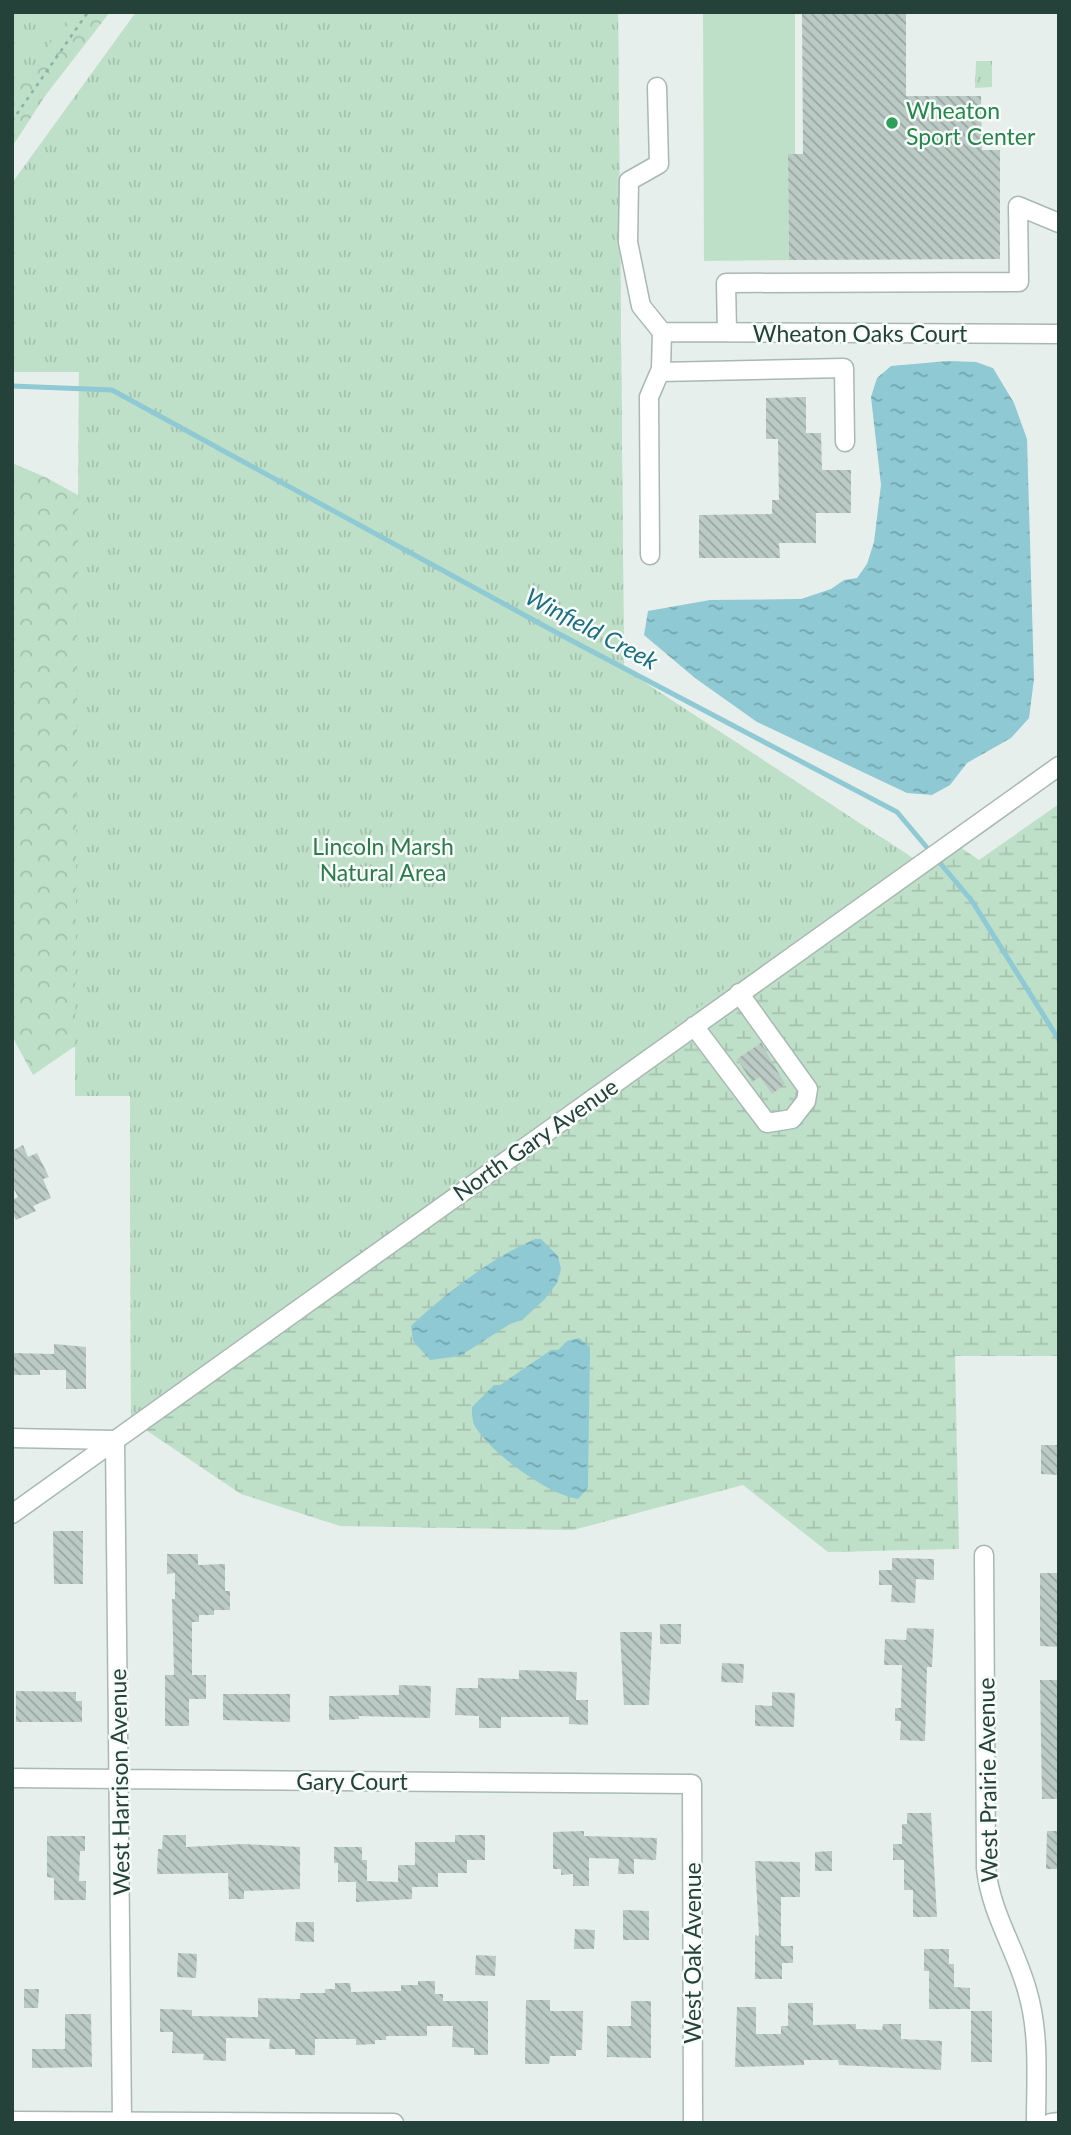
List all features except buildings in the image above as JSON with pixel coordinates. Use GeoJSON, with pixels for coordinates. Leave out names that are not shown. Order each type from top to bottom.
{"type":"FeatureCollection","features":[{"type":"Feature","properties":{"kind":"street"},"geometry":{"type":"LineString","coordinates":[[650,555],[649,397],[660,372],[662,332],[641,306],[628,242],[629,181],[659,164],[657,87]]}},
{"type":"Feature","properties":{"kind":"street"},"geometry":{"type":"LineString","coordinates":[[727,332],[726,283],[1019,282],[1018,206],[1059,223]]}},
{"type":"Feature","properties":{"kind":"street","name":"Wheaton Oaks Court"},"geometry":{"type":"LineString","coordinates":[[662,332],[1059,334]]}},
{"type":"Feature","properties":{"kind":"street"},"geometry":{"type":"LineString","coordinates":[[660,372],[844,368],[845,442]]}},
{"type":"Feature","properties":{"kind":"street","name":"North Gary Avenue"},"geometry":{"type":"LineString","coordinates":[[12,1514],[1059,766]]}},
{"type":"Feature","properties":{"kind":"street"},"geometry":{"type":"LineString","coordinates":[[694,1026],[767,1123],[792,1119],[806,1101],[808,1089],[739,993]]}},
{"type":"Feature","properties":{"kind":"street"},"geometry":{"type":"LineString","coordinates":[[12,1438],[115,1440]]}},
{"type":"Feature","properties":{"kind":"street","name":"West Harrison Avenue"},"geometry":{"type":"LineString","coordinates":[[115,1440],[122,2122]]}},
{"type":"Feature","properties":{"kind":"street","name":"West Prairie Avenue"},"geometry":{"type":"LineString","coordinates":[[984,1555],[986,1868],[993,1908],[1020,1971],[1031,2007],[1036,2037],[1036,2123]]}},
{"type":"Feature","properties":{"kind":"street","name":"Gary Court"},"geometry":{"type":"LineString","coordinates":[[12,1778],[692,1784]]}},
{"type":"Feature","properties":{"kind":"street","name":"West Oak Avenue"},"geometry":{"type":"LineString","coordinates":[[692,1784],[693,2123]]}},
{"type":"Feature","properties":{"kind":"street"},"geometry":{"type":"LineString","coordinates":[[12,2121],[394,2123]]}},
{"type":"Feature","properties":{"kind":"street"},"geometry":{"type":"LineString","coordinates":[[1051,2123],[1059,2122]]}},
{"type":"Feature","properties":{"kind":"path"},"geometry":{"type":"LineString","coordinates":[[12,121],[88,12]]}},
{"type":"Feature","properties":{"kind":"green space"},"geometry":{"type":"Polygon","coordinates":[[[12,12],[73,12],[12,95],[12,12]]]}},
{"type":"Feature","properties":{"kind":"green space"},"geometry":{"type":"Polygon","coordinates":[[[61,12],[110,12],[45,96],[12,147],[12,81],[61,12]]]}},
{"type":"Feature","properties":{"kind":"green space","name":"Lincoln Marsh Natural Area"},"geometry":{"type":"Polygon","coordinates":[[[136,12],[618,12],[624,669],[908,855],[131,1420],[130,1096],[75,1096],[79,372],[12,372],[12,183],[136,12]]]}},
{"type":"Feature","properties":{"kind":"green space","name":"Lincoln Marsh Natural Area"},"geometry":{"type":"Polygon","coordinates":[[[618,12],[624,669],[922,864],[953,842],[979,860],[1059,804],[1059,1356],[955,1356],[959,1549],[828,1552],[743,1485],[573,1530],[340,1526],[241,1494],[131,1420],[130,1096],[75,1096],[79,372],[12,372],[618,12]]]}},
{"type":"Feature","properties":{"kind":"green space"},"geometry":{"type":"Polygon","coordinates":[[[703,12],[795,12],[795,154],[788,154],[789,260],[704,261],[703,12]]]}},
{"type":"Feature","properties":{"kind":"green space"},"geometry":{"type":"Polygon","coordinates":[[[976,61],[992,61],[992,87],[975,88],[976,61]]]}},
{"type":"Feature","properties":{"kind":"green space"},"geometry":{"type":"Polygon","coordinates":[[[12,463],[45,477],[98,506],[97,1031],[33,1075],[12,1036],[12,463]]]}},
{"type":"Feature","properties":{"kind":"water"},"geometry":{"type":"Polygon","coordinates":[[[948,361],[976,362],[993,368],[1014,403],[1027,439],[1034,679],[1029,718],[1011,738],[967,763],[950,785],[932,795],[907,793],[757,722],[695,678],[644,635],[648,611],[710,600],[801,599],[831,589],[844,580],[857,578],[867,564],[874,542],[881,485],[871,397],[877,378],[891,366],[948,361]]]}},
{"type":"Feature","properties":{"kind":"water"},"geometry":{"type":"Polygon","coordinates":[[[535,1239],[541,1239],[558,1256],[561,1269],[557,1283],[544,1300],[522,1320],[510,1324],[460,1356],[430,1360],[413,1341],[411,1326],[470,1277],[535,1239]]]}},
{"type":"Feature","properties":{"kind":"water"},"geometry":{"type":"Polygon","coordinates":[[[579,1338],[590,1347],[588,1488],[578,1499],[552,1490],[522,1472],[495,1450],[476,1428],[472,1407],[494,1385],[500,1385],[551,1350],[558,1350],[567,1341],[579,1338]]]}},
{"type":"Feature","properties":{"kind":"waterway","name":"Winfield Creek"},"geometry":{"type":"LineString","coordinates":[[12,386],[112,390],[561,635],[897,812],[972,901],[1059,1040]]}},
{"type":"Feature","properties":{"kind":"place","name":"Wheaton Sport Center"},"geometry":{"type":"Point","coordinates":[892,123]}}]}
